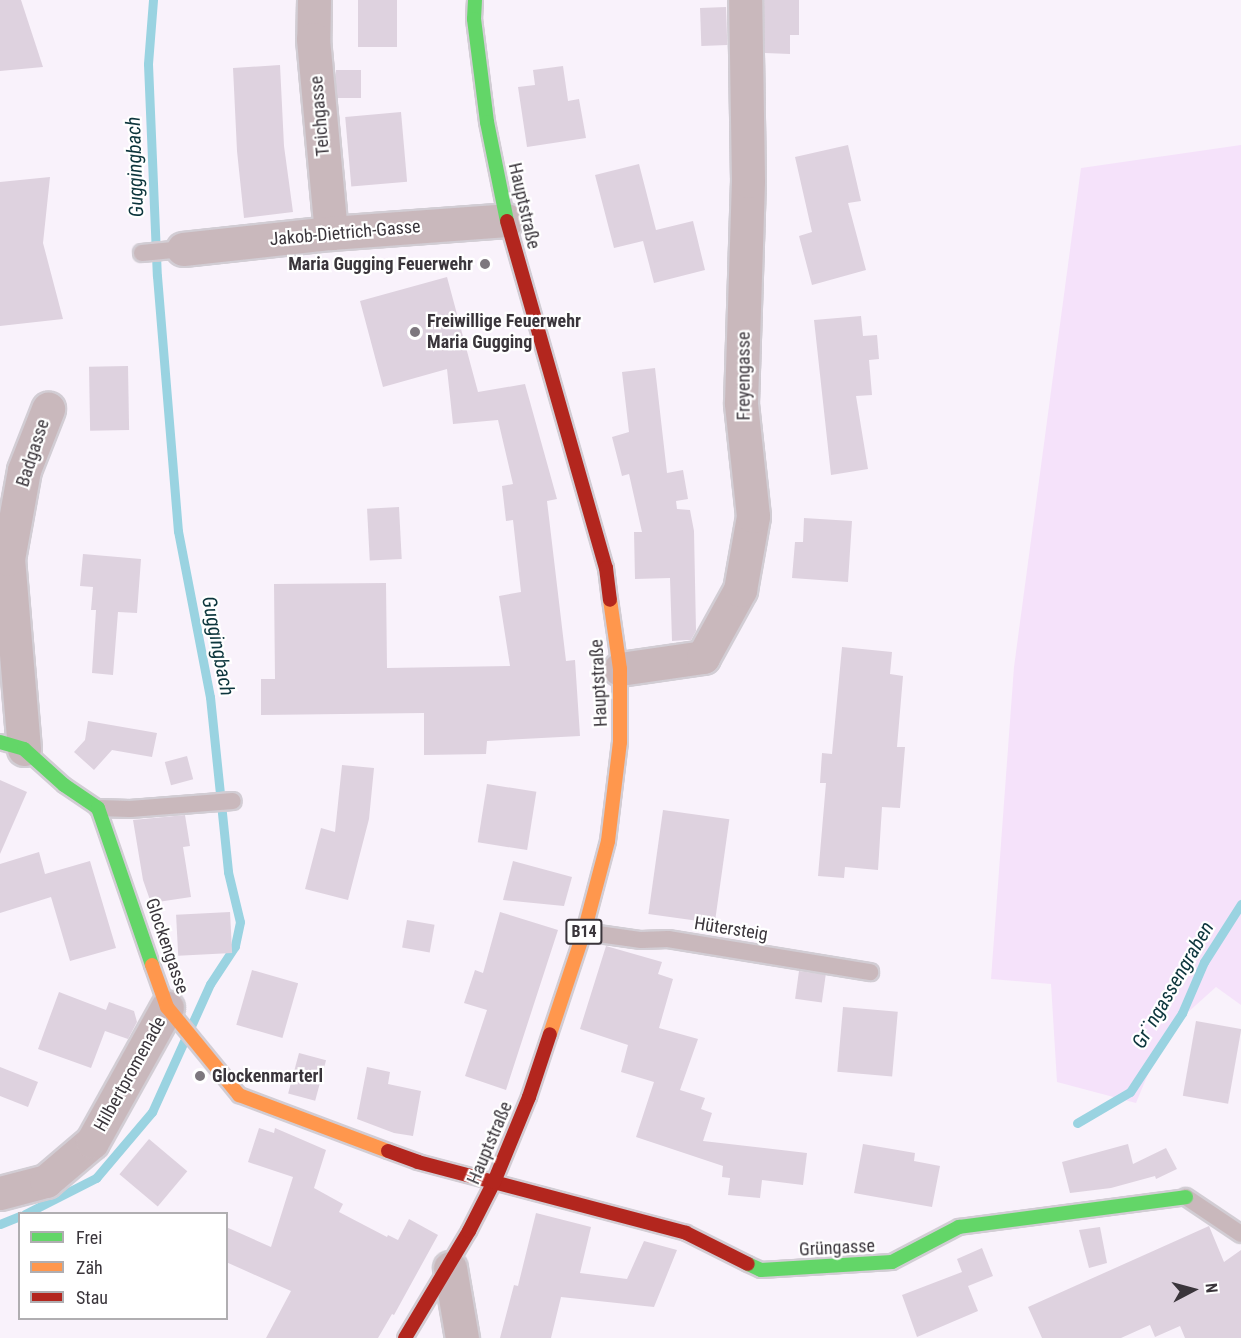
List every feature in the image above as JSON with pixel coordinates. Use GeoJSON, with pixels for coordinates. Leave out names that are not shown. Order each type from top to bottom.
{"type":"FeatureCollection","features":[{"type":"Feature","properties":{"kind":"main road","name":"Hauptstraße"},"geometry":{"type":"LineString","coordinates":[[405,1338],[450,1268],[494,1182],[529,1097],[584,932],[608,841],[620,742],[620,669],[606,568],[507,220],[487,122],[474,19],[475,0]]}},
{"type":"Feature","properties":{"kind":"main road"},"geometry":{"type":"LineString","coordinates":[[12,745],[98,808]]}},
{"type":"Feature","properties":{"kind":"main road","name":"Glockengasse"},"geometry":{"type":"LineString","coordinates":[[98,808],[172,1013],[239,1095],[418,1162],[494,1182]]}},
{"type":"Feature","properties":{"kind":"main road","name":"Grüngasse"},"geometry":{"type":"LineString","coordinates":[[494,1182],[686,1233],[761,1270],[892,1262],[959,1227],[1186,1197]]}},
{"type":"Feature","properties":{"kind":"street","name":"Teichgasse"},"geometry":{"type":"LineString","coordinates":[[314,0],[313,39],[331,233]]}},
{"type":"Feature","properties":{"kind":"street","name":"Freyengasse"},"geometry":{"type":"LineString","coordinates":[[620,669],[703,657],[740,590],[753,516],[741,403],[748,181],[745,0]]}},
{"type":"Feature","properties":{"kind":"street","name":"Jakob-Dietrich-Gasse"},"geometry":{"type":"LineString","coordinates":[[183,249],[331,233],[507,220]]}},
{"type":"Feature","properties":{"kind":"street","name":"Badgasse"},"geometry":{"type":"LineString","coordinates":[[12,745],[8,559],[24,470],[48,409]]}},
{"type":"Feature","properties":{"kind":"street","name":"Hilbertpromenade"},"geometry":{"type":"LineString","coordinates":[[0,1193],[46,1181],[92,1142],[172,1013]]}},
{"type":"Feature","properties":{"kind":"street"},"geometry":{"type":"LineString","coordinates":[[450,1268],[462,1338]]}},
{"type":"Feature","properties":{"kind":"lane"},"geometry":{"type":"LineString","coordinates":[[142,253],[183,249]]}},
{"type":"Feature","properties":{"kind":"lane"},"geometry":{"type":"LineString","coordinates":[[98,808],[130,809],[231,801]]}},
{"type":"Feature","properties":{"kind":"lane","name":"Hütersteig"},"geometry":{"type":"LineString","coordinates":[[584,932],[641,940],[668,939],[870,972]]}},
{"type":"Feature","properties":{"kind":"lane"},"geometry":{"type":"LineString","coordinates":[[1186,1197],[1241,1234]]}},
{"type":"Feature","properties":{"kind":"shaded area"},"geometry":{"type":"Polygon","coordinates":[[[1241,145],[1241,1005],[1216,987],[1165,1033],[1136,1103],[1057,1082],[1051,984],[991,979],[1014,667],[1081,168],[1241,145]]]}},
{"type":"Feature","properties":{"kind":"building"},"geometry":{"type":"Polygon","coordinates":[[[0,0],[21,0],[43,67],[0,71],[0,0]]]}},
{"type":"Feature","properties":{"kind":"building"},"geometry":{"type":"Polygon","coordinates":[[[358,0],[397,0],[397,47],[358,47],[358,0]]]}},
{"type":"Feature","properties":{"kind":"building"},"geometry":{"type":"Polygon","coordinates":[[[764,0],[799,0],[799,35],[790,35],[790,54],[765,53],[764,0]]]}},
{"type":"Feature","properties":{"kind":"building"},"geometry":{"type":"Polygon","coordinates":[[[726,7],[727,45],[701,46],[700,8],[726,7]]]}},
{"type":"Feature","properties":{"kind":"building"},"geometry":{"type":"Polygon","coordinates":[[[280,65],[284,146],[293,212],[244,218],[237,151],[233,68],[280,65]]]}},
{"type":"Feature","properties":{"kind":"building"},"geometry":{"type":"Polygon","coordinates":[[[563,66],[568,101],[579,99],[586,138],[527,147],[518,87],[535,85],[533,70],[563,66]]]}},
{"type":"Feature","properties":{"kind":"building"},"geometry":{"type":"Polygon","coordinates":[[[336,70],[361,70],[361,98],[336,98],[336,70]]]}},
{"type":"Feature","properties":{"kind":"building"},"geometry":{"type":"Polygon","coordinates":[[[401,112],[407,182],[351,187],[345,117],[401,112]]]}},
{"type":"Feature","properties":{"kind":"building"},"geometry":{"type":"Polygon","coordinates":[[[848,145],[861,201],[848,203],[866,270],[812,285],[799,236],[812,232],[795,157],[848,145]]]}},
{"type":"Feature","properties":{"kind":"building"},"geometry":{"type":"Polygon","coordinates":[[[639,164],[656,230],[693,221],[705,270],[654,283],[643,241],[614,248],[595,175],[639,164]]]}},
{"type":"Feature","properties":{"kind":"building"},"geometry":{"type":"Polygon","coordinates":[[[50,177],[43,243],[63,319],[0,326],[0,182],[50,177]]]}},
{"type":"Feature","properties":{"kind":"building"},"geometry":{"type":"Polygon","coordinates":[[[447,277],[478,392],[525,384],[557,499],[547,501],[566,661],[575,660],[580,736],[487,741],[486,754],[424,755],[424,713],[261,715],[261,679],[275,679],[274,584],[386,583],[387,668],[510,666],[499,596],[521,592],[513,520],[506,521],[502,486],[513,484],[498,420],[453,424],[447,369],[383,387],[360,301],[447,277]]]}},
{"type":"Feature","properties":{"kind":"building"},"geometry":{"type":"Polygon","coordinates":[[[861,316],[863,336],[877,335],[879,359],[869,360],[872,395],[856,396],[868,469],[831,475],[814,320],[861,316]]]}},
{"type":"Feature","properties":{"kind":"building"},"geometry":{"type":"Polygon","coordinates":[[[128,366],[129,430],[90,431],[89,367],[128,366]]]}},
{"type":"Feature","properties":{"kind":"building"},"geometry":{"type":"Polygon","coordinates":[[[655,368],[667,473],[683,470],[688,499],[676,501],[677,509],[690,510],[694,531],[696,631],[691,640],[672,641],[670,578],[635,579],[634,532],[642,532],[629,474],[622,476],[612,437],[629,432],[622,372],[655,368]]]}},
{"type":"Feature","properties":{"kind":"building"},"geometry":{"type":"Polygon","coordinates":[[[399,507],[402,559],[370,561],[367,509],[399,507]]]}},
{"type":"Feature","properties":{"kind":"building"},"geometry":{"type":"Polygon","coordinates":[[[804,518],[852,521],[848,582],[792,578],[795,542],[803,542],[804,518]]]}},
{"type":"Feature","properties":{"kind":"building"},"geometry":{"type":"Polygon","coordinates":[[[83,554],[141,559],[137,613],[118,612],[113,675],[92,673],[96,610],[91,610],[93,587],[80,586],[83,554]]]}},
{"type":"Feature","properties":{"kind":"building"},"geometry":{"type":"Polygon","coordinates":[[[842,647],[892,652],[890,674],[903,676],[897,747],[905,747],[900,808],[882,807],[878,870],[845,867],[844,878],[818,876],[826,783],[820,783],[822,753],[832,754],[842,647]]]}},
{"type":"Feature","properties":{"kind":"building"},"geometry":{"type":"Polygon","coordinates":[[[88,721],[157,733],[152,757],[112,750],[94,770],[74,752],[85,740],[88,721]]]}},
{"type":"Feature","properties":{"kind":"building"},"geometry":{"type":"Polygon","coordinates":[[[187,756],[193,779],[171,785],[165,762],[187,756]]]}},
{"type":"Feature","properties":{"kind":"building"},"geometry":{"type":"Polygon","coordinates":[[[342,765],[374,768],[369,819],[348,900],[305,889],[321,828],[335,832],[342,765]]]}},
{"type":"Feature","properties":{"kind":"building"},"geometry":{"type":"Polygon","coordinates":[[[0,780],[27,792],[0,854],[0,780]]]}},
{"type":"Feature","properties":{"kind":"building"},"geometry":{"type":"Polygon","coordinates":[[[487,784],[536,792],[527,850],[478,842],[487,784]]]}},
{"type":"Feature","properties":{"kind":"building"},"geometry":{"type":"Polygon","coordinates":[[[663,810],[729,819],[715,923],[648,914],[663,810]]]}},
{"type":"Feature","properties":{"kind":"building"},"geometry":{"type":"Polygon","coordinates":[[[185,815],[190,846],[183,847],[191,897],[151,903],[143,880],[133,820],[185,815]]]}},
{"type":"Feature","properties":{"kind":"building"},"geometry":{"type":"Polygon","coordinates":[[[39,852],[45,874],[90,861],[116,948],[70,961],[51,897],[0,913],[0,864],[39,852]]]}},
{"type":"Feature","properties":{"kind":"building"},"geometry":{"type":"Polygon","coordinates":[[[513,861],[572,877],[564,906],[503,900],[513,861]]]}},
{"type":"Feature","properties":{"kind":"building"},"geometry":{"type":"Polygon","coordinates":[[[230,912],[232,953],[178,956],[176,915],[230,912]]]}},
{"type":"Feature","properties":{"kind":"building"},"geometry":{"type":"Polygon","coordinates":[[[500,912],[558,930],[506,1090],[465,1076],[487,1010],[464,1003],[475,970],[483,973],[500,912]]]}},
{"type":"Feature","properties":{"kind":"building"},"geometry":{"type":"Polygon","coordinates":[[[407,920],[435,925],[430,952],[402,948],[407,920]]]}},
{"type":"Feature","properties":{"kind":"building"},"geometry":{"type":"Polygon","coordinates":[[[606,946],[662,962],[658,974],[673,979],[659,1028],[698,1039],[680,1090],[705,1098],[701,1109],[712,1113],[703,1141],[807,1153],[803,1185],[762,1180],[760,1198],[728,1195],[730,1178],[722,1177],[723,1166],[636,1137],[654,1082],[621,1072],[628,1045],[580,1029],[606,946]]]}},
{"type":"Feature","properties":{"kind":"building"},"geometry":{"type":"Polygon","coordinates":[[[252,970],[298,983],[282,1038],[236,1025],[252,970]]]}},
{"type":"Feature","properties":{"kind":"building"},"geometry":{"type":"Polygon","coordinates":[[[799,971],[826,975],[822,1002],[795,999],[799,971]]]}},
{"type":"Feature","properties":{"kind":"building"},"geometry":{"type":"Polygon","coordinates":[[[59,992],[106,1010],[109,1002],[134,1011],[137,1022],[128,1039],[105,1031],[91,1068],[38,1049],[59,992]]]}},
{"type":"Feature","properties":{"kind":"building"},"geometry":{"type":"Polygon","coordinates":[[[843,1007],[898,1012],[892,1077],[837,1072],[843,1007]]]}},
{"type":"Feature","properties":{"kind":"building"},"geometry":{"type":"Polygon","coordinates":[[[1196,1021],[1241,1029],[1228,1104],[1183,1096],[1196,1021]]]}},
{"type":"Feature","properties":{"kind":"building"},"geometry":{"type":"Polygon","coordinates":[[[299,1053],[326,1060],[315,1101],[288,1094],[299,1053]]]}},
{"type":"Feature","properties":{"kind":"building"},"geometry":{"type":"Polygon","coordinates":[[[0,1067],[38,1082],[28,1107],[0,1096],[0,1067]]]}},
{"type":"Feature","properties":{"kind":"building"},"geometry":{"type":"Polygon","coordinates":[[[367,1067],[390,1072],[388,1084],[421,1091],[413,1136],[394,1133],[357,1119],[367,1067]]]}},
{"type":"Feature","properties":{"kind":"building"},"geometry":{"type":"Polygon","coordinates":[[[259,1128],[274,1133],[275,1128],[326,1150],[314,1188],[343,1204],[339,1212],[387,1237],[388,1235],[398,1240],[409,1219],[438,1235],[394,1315],[392,1314],[378,1338],[266,1338],[291,1291],[228,1263],[228,1228],[271,1247],[293,1177],[248,1162],[259,1128]]]}},
{"type":"Feature","properties":{"kind":"building"},"geometry":{"type":"Polygon","coordinates":[[[149,1139],[187,1171],[158,1206],[119,1174],[149,1139]]]}},
{"type":"Feature","properties":{"kind":"building"},"geometry":{"type":"Polygon","coordinates":[[[863,1144],[915,1153],[914,1161],[940,1166],[932,1207],[854,1193],[863,1144]]]}},
{"type":"Feature","properties":{"kind":"building"},"geometry":{"type":"Polygon","coordinates":[[[1128,1144],[1133,1164],[1166,1148],[1177,1169],[1156,1179],[1155,1176],[1111,1188],[1070,1193],[1062,1162],[1128,1144]]]}},
{"type":"Feature","properties":{"kind":"building"},"geometry":{"type":"Polygon","coordinates":[[[536,1213],[591,1227],[580,1273],[627,1279],[644,1241],[677,1250],[654,1307],[561,1297],[551,1338],[500,1338],[514,1285],[518,1286],[536,1213]]]}},
{"type":"Feature","properties":{"kind":"building"},"geometry":{"type":"Polygon","coordinates":[[[1209,1226],[1224,1262],[1241,1250],[1241,1338],[1185,1338],[1180,1326],[1155,1337],[1150,1325],[1121,1338],[1042,1338],[1028,1307],[1209,1226]]]}},
{"type":"Feature","properties":{"kind":"building"},"geometry":{"type":"Polygon","coordinates":[[[1100,1227],[1107,1263],[1089,1268],[1079,1230],[1100,1227]]]}},
{"type":"Feature","properties":{"kind":"building"},"geometry":{"type":"Polygon","coordinates":[[[982,1248],[993,1276],[968,1286],[978,1311],[917,1337],[902,1295],[962,1272],[957,1259],[982,1248]]]}},
{"type":"Feature","properties":{"kind":"waterway","name":"Guggingbach"},"geometry":{"type":"LineString","coordinates":[[153,0],[148,64],[157,276],[178,531],[210,697],[228,872],[240,922],[235,946],[210,984],[191,1026]]}},
{"type":"Feature","properties":{"kind":"waterway","name":"Gr¨ngassengraben"},"geometry":{"type":"LineString","coordinates":[[1077,1123],[1130,1092],[1182,1013],[1204,962],[1241,904]]}},
{"type":"Feature","properties":{"kind":"waterway","name":"Guggingbach"},"geometry":{"type":"LineString","coordinates":[[29,1212],[96,1178],[152,1112],[185,1039]]}},
{"type":"Feature","properties":{"kind":"waterway","name":"Guggingbach"},"geometry":{"type":"LineString","coordinates":[[0,1224],[18,1217]]}},
{"type":"Feature","properties":{"kind":"traffic: fast"},"geometry":{"type":"LineString","coordinates":[[475,0],[474,19],[487,122],[507,221]]}},
{"type":"Feature","properties":{"kind":"traffic: fast"},"geometry":{"type":"LineString","coordinates":[[0,742],[24,749],[64,785],[98,808],[152,965]]}},
{"type":"Feature","properties":{"kind":"traffic: fast"},"geometry":{"type":"LineString","coordinates":[[748,1264],[761,1270],[892,1262],[959,1227],[1186,1197]]}},
{"type":"Feature","properties":{"kind":"traffic: slow"},"geometry":{"type":"LineString","coordinates":[[550,1034],[584,932],[608,841],[620,742],[620,669],[610,600]]}},
{"type":"Feature","properties":{"kind":"traffic: slow"},"geometry":{"type":"LineString","coordinates":[[152,965],[167,1007],[239,1095],[388,1151]]}},
{"type":"Feature","properties":{"kind":"traffic: jam"},"geometry":{"type":"LineString","coordinates":[[507,221],[606,568],[610,600]]}},
{"type":"Feature","properties":{"kind":"traffic: jam"},"geometry":{"type":"LineString","coordinates":[[405,1338],[469,1231],[494,1182],[529,1097],[550,1034]]}},
{"type":"Feature","properties":{"kind":"traffic: jam"},"geometry":{"type":"LineString","coordinates":[[388,1151],[418,1162],[686,1233],[748,1264]]}},
{"type":"Feature","properties":{"kind":"place","name":"Maria Gugging Feuerwehr"},"geometry":{"type":"Point","coordinates":[485,264]}},
{"type":"Feature","properties":{"kind":"place","name":"Freiwillige Feuerwehr Maria Gugging"},"geometry":{"type":"Point","coordinates":[415,332]}},
{"type":"Feature","properties":{"kind":"place","name":"Glockenmarterl"},"geometry":{"type":"Point","coordinates":[200,1076]}}]}
